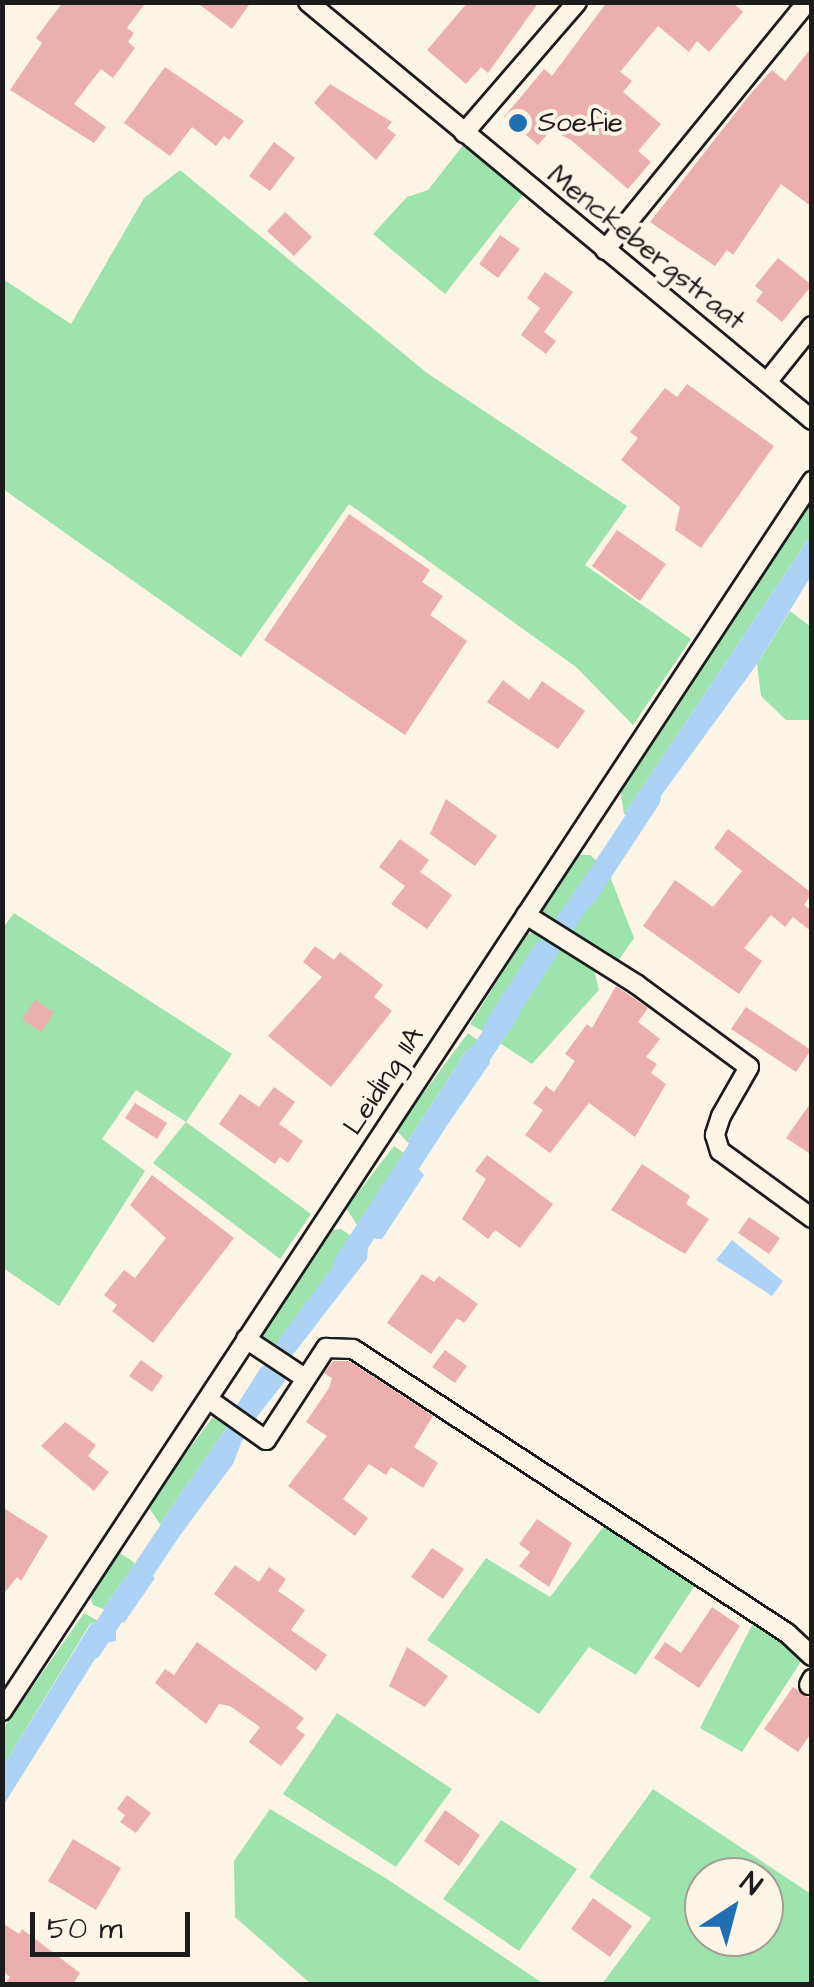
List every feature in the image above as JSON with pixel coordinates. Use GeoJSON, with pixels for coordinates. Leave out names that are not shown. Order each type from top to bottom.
{"type":"FeatureCollection","features":[{"type":"Feature","properties":{"kind":"street","name":"Menckebergstraat"},"geometry":{"type":"LineString","coordinates":[[308,2],[812,420]]}},
{"type":"Feature","properties":{"kind":"street"},"geometry":{"type":"LineString","coordinates":[[464,133],[576,2]]}},
{"type":"Feature","properties":{"kind":"street"},"geometry":{"type":"LineString","coordinates":[[605,250],[807,2]]}},
{"type":"Feature","properties":{"kind":"street"},"geometry":{"type":"LineString","coordinates":[[767,382],[812,326]]}},
{"type":"Feature","properties":{"kind":"street","name":"Leiding 11A"},"geometry":{"type":"LineString","coordinates":[[2,1710],[214,1403],[812,481]]}},
{"type":"Feature","properties":{"kind":"street"},"geometry":{"type":"LineString","coordinates":[[529,917],[636,984],[748,1067],[715,1135],[720,1151],[812,1218]]}},
{"type":"Feature","properties":{"kind":"street"},"geometry":{"type":"LineString","coordinates":[[251,1343],[305,1378]]}},
{"type":"Feature","properties":{"kind":"street"},"geometry":{"type":"LineString","coordinates":[[214,1403],[266,1440],[326,1348],[353,1349],[787,1632],[812,1656]]}},
{"type":"Feature","properties":{"kind":"green space"},"geometry":{"type":"Polygon","coordinates":[[[464,144],[523,195],[445,294],[373,234],[407,197],[428,190],[464,144]]]}},
{"type":"Feature","properties":{"kind":"green space"},"geometry":{"type":"Polygon","coordinates":[[[180,170],[427,373],[627,506],[585,565],[691,639],[633,725],[576,667],[349,504],[241,657],[3,489],[3,279],[71,324],[144,198],[180,170]]]}},
{"type":"Feature","properties":{"kind":"green space"},"geometry":{"type":"Polygon","coordinates":[[[811,499],[811,535],[624,814],[620,787],[811,499]]]}},
{"type":"Feature","properties":{"kind":"green space"},"geometry":{"type":"Polygon","coordinates":[[[790,611],[811,627],[811,720],[786,720],[761,696],[757,664],[790,611]]]}},
{"type":"Feature","properties":{"kind":"green space"},"geometry":{"type":"Polygon","coordinates":[[[578,855],[590,855],[608,871],[634,938],[616,964],[568,938],[592,868],[551,926],[538,916],[578,855]]]}},
{"type":"Feature","properties":{"kind":"green space"},"geometry":{"type":"Polygon","coordinates":[[[14,913],[232,1054],[186,1122],[136,1090],[102,1139],[145,1171],[59,1306],[3,1268],[2,929],[14,913]]]}},
{"type":"Feature","properties":{"kind":"green space"},"geometry":{"type":"Polygon","coordinates":[[[539,932],[547,937],[482,1031],[470,1024],[527,934],[539,932]]]}},
{"type":"Feature","properties":{"kind":"green space"},"geometry":{"type":"Polygon","coordinates":[[[560,947],[594,970],[599,990],[532,1064],[495,1040],[509,1029],[560,947]]]}},
{"type":"Feature","properties":{"kind":"green space"},"geometry":{"type":"Polygon","coordinates":[[[468,1033],[480,1042],[466,1051],[407,1142],[396,1130],[468,1033]]]}},
{"type":"Feature","properties":{"kind":"green space"},"geometry":{"type":"Polygon","coordinates":[[[186,1122],[311,1214],[280,1259],[153,1163],[186,1122]]]}},
{"type":"Feature","properties":{"kind":"green space"},"geometry":{"type":"Polygon","coordinates":[[[394,1146],[405,1154],[357,1225],[346,1208],[394,1146]]]}},
{"type":"Feature","properties":{"kind":"green space"},"geometry":{"type":"Polygon","coordinates":[[[341,1229],[354,1238],[275,1351],[262,1341],[264,1331],[333,1230],[341,1229]]]}},
{"type":"Feature","properties":{"kind":"green space"},"geometry":{"type":"Polygon","coordinates":[[[216,1413],[230,1422],[160,1524],[147,1505],[216,1413]]]}},
{"type":"Feature","properties":{"kind":"green space"},"geometry":{"type":"Polygon","coordinates":[[[607,1522],[697,1582],[636,1675],[589,1647],[539,1714],[427,1640],[486,1558],[550,1597],[607,1522]]]}},
{"type":"Feature","properties":{"kind":"green space"},"geometry":{"type":"Polygon","coordinates":[[[117,1551],[135,1563],[103,1609],[93,1605],[89,1593],[117,1551]]]}},
{"type":"Feature","properties":{"kind":"green space"},"geometry":{"type":"Polygon","coordinates":[[[84,1613],[100,1622],[90,1624],[3,1766],[3,1729],[84,1613]]]}},
{"type":"Feature","properties":{"kind":"green space"},"geometry":{"type":"Polygon","coordinates":[[[753,1623],[798,1649],[802,1660],[742,1752],[700,1728],[753,1623]]]}},
{"type":"Feature","properties":{"kind":"green space"},"geometry":{"type":"Polygon","coordinates":[[[337,1713],[452,1789],[396,1867],[283,1794],[337,1713]]]}},
{"type":"Feature","properties":{"kind":"green space"},"geometry":{"type":"Polygon","coordinates":[[[653,1789],[755,1857],[684,1857],[684,1957],[784,1957],[784,1876],[811,1894],[811,1984],[602,1984],[651,1918],[589,1877],[653,1789]]]}},
{"type":"Feature","properties":{"kind":"green space"},"geometry":{"type":"Polygon","coordinates":[[[270,1809],[384,1877],[544,1984],[311,1984],[235,1917],[234,1861],[270,1809]]]}},
{"type":"Feature","properties":{"kind":"green space"},"geometry":{"type":"Polygon","coordinates":[[[501,1820],[577,1869],[519,1951],[443,1899],[501,1820]]]}},
{"type":"Feature","properties":{"kind":"water"},"geometry":{"type":"Polygon","coordinates":[[[811,535],[811,576],[757,664],[639,826],[624,814],[811,535]]]}},
{"type":"Feature","properties":{"kind":"water"},"geometry":{"type":"Polygon","coordinates":[[[592,867],[607,878],[568,938],[551,926],[592,867]]]}},
{"type":"Feature","properties":{"kind":"water"},"geometry":{"type":"Polygon","coordinates":[[[547,937],[560,947],[557,955],[509,1029],[495,1040],[482,1031],[489,1016],[536,943],[547,937]]]}},
{"type":"Feature","properties":{"kind":"water"},"geometry":{"type":"Polygon","coordinates":[[[480,1043],[490,1050],[490,1063],[426,1156],[407,1142],[466,1051],[480,1043]]]}},
{"type":"Feature","properties":{"kind":"water"},"geometry":{"type":"Polygon","coordinates":[[[405,1154],[424,1175],[382,1239],[376,1239],[357,1225],[405,1154]]]}},
{"type":"Feature","properties":{"kind":"water"},"geometry":{"type":"Polygon","coordinates":[[[354,1238],[368,1249],[367,1259],[288,1361],[275,1351],[277,1342],[354,1238]]]}},
{"type":"Feature","properties":{"kind":"water"},"geometry":{"type":"Polygon","coordinates":[[[732,1240],[783,1281],[772,1296],[716,1260],[732,1240]]]}},
{"type":"Feature","properties":{"kind":"water"},"geometry":{"type":"Polygon","coordinates":[[[272,1363],[286,1380],[252,1423],[234,1410],[261,1367],[272,1363]]]}},
{"type":"Feature","properties":{"kind":"water"},"geometry":{"type":"Polygon","coordinates":[[[230,1422],[245,1433],[233,1464],[178,1538],[160,1524],[230,1422]]]}},
{"type":"Feature","properties":{"kind":"water"},"geometry":{"type":"Polygon","coordinates":[[[135,1563],[155,1578],[124,1623],[103,1609],[135,1563]]]}},
{"type":"Feature","properties":{"kind":"water"},"geometry":{"type":"Polygon","coordinates":[[[100,1622],[116,1632],[116,1641],[105,1643],[3,1806],[3,1766],[91,1624],[100,1622]]]}},
{"type":"Feature","properties":{"kind":"building"},"geometry":{"type":"Polygon","coordinates":[[[63,2],[146,2],[127,28],[134,33],[128,42],[135,48],[113,78],[101,69],[74,104],[106,127],[94,143],[10,90],[42,43],[36,38],[63,2]]]}},
{"type":"Feature","properties":{"kind":"building"},"geometry":{"type":"Polygon","coordinates":[[[196,2],[251,2],[232,29],[196,2]]]}},
{"type":"Feature","properties":{"kind":"building"},"geometry":{"type":"Polygon","coordinates":[[[468,2],[539,2],[488,73],[481,67],[466,84],[427,50],[468,2]]]}},
{"type":"Feature","properties":{"kind":"building"},"geometry":{"type":"Polygon","coordinates":[[[607,2],[732,2],[743,12],[709,52],[697,41],[689,52],[658,26],[620,72],[632,81],[623,92],[661,124],[638,151],[651,162],[628,189],[571,140],[551,130],[538,145],[504,117],[544,69],[552,76],[607,2]]]}},
{"type":"Feature","properties":{"kind":"building"},"geometry":{"type":"Polygon","coordinates":[[[812,47],[812,207],[781,184],[733,255],[727,250],[715,266],[650,222],[772,70],[785,81],[812,47]]]}},
{"type":"Feature","properties":{"kind":"building"},"geometry":{"type":"Polygon","coordinates":[[[165,67],[244,121],[229,140],[224,136],[216,146],[192,127],[170,156],[124,123],[165,67]]]}},
{"type":"Feature","properties":{"kind":"building"},"geometry":{"type":"Polygon","coordinates":[[[330,84],[392,122],[387,128],[396,135],[376,160],[314,103],[330,84]]]}},
{"type":"Feature","properties":{"kind":"building"},"geometry":{"type":"Polygon","coordinates":[[[274,142],[295,158],[270,191],[249,176],[274,142]]]}},
{"type":"Feature","properties":{"kind":"building"},"geometry":{"type":"Polygon","coordinates":[[[285,212],[312,237],[294,256],[267,231],[285,212]]]}},
{"type":"Feature","properties":{"kind":"building"},"geometry":{"type":"Polygon","coordinates":[[[500,235],[520,249],[498,278],[479,264],[500,235]]]}},
{"type":"Feature","properties":{"kind":"building"},"geometry":{"type":"Polygon","coordinates":[[[778,258],[812,285],[782,322],[756,301],[763,292],[755,286],[778,258]]]}},
{"type":"Feature","properties":{"kind":"building"},"geometry":{"type":"Polygon","coordinates":[[[545,272],[573,292],[544,332],[556,341],[546,354],[521,335],[540,308],[527,298],[545,272]]]}},
{"type":"Feature","properties":{"kind":"building"},"geometry":{"type":"Polygon","coordinates":[[[687,384],[774,446],[701,548],[675,530],[680,507],[621,460],[638,438],[630,432],[665,388],[677,397],[687,384]]]}},
{"type":"Feature","properties":{"kind":"building"},"geometry":{"type":"Polygon","coordinates":[[[349,514],[430,570],[422,582],[443,596],[430,615],[467,641],[405,735],[264,640],[349,514]]]}},
{"type":"Feature","properties":{"kind":"building"},"geometry":{"type":"Polygon","coordinates":[[[617,530],[666,564],[640,601],[592,566],[617,530]]]}},
{"type":"Feature","properties":{"kind":"building"},"geometry":{"type":"Polygon","coordinates":[[[503,680],[529,700],[542,681],[585,711],[558,749],[487,702],[503,680]]]}},
{"type":"Feature","properties":{"kind":"building"},"geometry":{"type":"Polygon","coordinates":[[[446,799],[497,836],[475,866],[430,834],[446,799]]]}},
{"type":"Feature","properties":{"kind":"building"},"geometry":{"type":"Polygon","coordinates":[[[728,829],[812,893],[804,905],[812,911],[812,932],[793,917],[785,927],[771,915],[744,948],[762,961],[739,994],[643,926],[675,880],[713,907],[742,871],[714,848],[728,829]]]}},
{"type":"Feature","properties":{"kind":"building"},"geometry":{"type":"Polygon","coordinates":[[[400,839],[429,860],[420,872],[452,895],[427,929],[391,904],[405,886],[379,867],[400,839]]]}},
{"type":"Feature","properties":{"kind":"building"},"geometry":{"type":"Polygon","coordinates":[[[315,946],[334,960],[340,952],[383,985],[374,997],[392,1011],[331,1087],[268,1036],[322,977],[303,962],[315,946]]]}},
{"type":"Feature","properties":{"kind":"building"},"geometry":{"type":"Polygon","coordinates":[[[616,986],[648,1008],[638,1022],[660,1039],[646,1057],[657,1064],[651,1073],[666,1084],[635,1137],[589,1103],[550,1153],[525,1135],[543,1110],[533,1103],[546,1086],[554,1092],[575,1061],[565,1054],[587,1024],[592,1028],[616,986]]]}},
{"type":"Feature","properties":{"kind":"building"},"geometry":{"type":"Polygon","coordinates":[[[35,1000],[54,1013],[41,1032],[22,1019],[35,1000]]]}},
{"type":"Feature","properties":{"kind":"building"},"geometry":{"type":"Polygon","coordinates":[[[746,1007],[811,1050],[796,1072],[731,1029],[746,1007]]]}},
{"type":"Feature","properties":{"kind":"building"},"geometry":{"type":"Polygon","coordinates":[[[274,1087],[295,1102],[279,1124],[303,1141],[288,1163],[280,1157],[275,1164],[219,1124],[240,1094],[259,1107],[274,1087]]]}},
{"type":"Feature","properties":{"kind":"building"},"geometry":{"type":"Polygon","coordinates":[[[812,1101],[812,1155],[786,1138],[812,1101]]]}},
{"type":"Feature","properties":{"kind":"building"},"geometry":{"type":"Polygon","coordinates":[[[135,1103],[167,1123],[157,1139],[125,1118],[135,1103]]]}},
{"type":"Feature","properties":{"kind":"building"},"geometry":{"type":"Polygon","coordinates":[[[487,1155],[553,1204],[520,1248],[495,1230],[488,1239],[462,1219],[486,1179],[475,1171],[487,1155]]]}},
{"type":"Feature","properties":{"kind":"building"},"geometry":{"type":"Polygon","coordinates":[[[642,1164],[690,1196],[686,1204],[709,1219],[685,1254],[611,1210],[642,1164]]]}},
{"type":"Feature","properties":{"kind":"building"},"geometry":{"type":"Polygon","coordinates":[[[152,1175],[234,1238],[153,1343],[112,1311],[117,1305],[104,1295],[124,1270],[135,1278],[166,1238],[130,1205],[152,1175]]]}},
{"type":"Feature","properties":{"kind":"building"},"geometry":{"type":"Polygon","coordinates":[[[749,1217],[780,1238],[769,1254],[738,1233],[749,1217]]]}},
{"type":"Feature","properties":{"kind":"building"},"geometry":{"type":"Polygon","coordinates":[[[422,1274],[434,1282],[439,1276],[478,1304],[464,1323],[457,1318],[431,1354],[387,1323],[422,1274]]]}},
{"type":"Feature","properties":{"kind":"building"},"geometry":{"type":"Polygon","coordinates":[[[445,1350],[467,1366],[455,1383],[432,1367],[445,1350]]]}},
{"type":"Feature","properties":{"kind":"building"},"geometry":{"type":"Polygon","coordinates":[[[141,1360],[163,1376],[152,1392],[129,1376],[141,1360]]]}},
{"type":"Feature","properties":{"kind":"building"},"geometry":{"type":"Polygon","coordinates":[[[333,1361],[349,1361],[433,1416],[414,1447],[438,1463],[423,1488],[391,1467],[386,1475],[369,1464],[343,1499],[368,1518],[355,1536],[288,1486],[327,1436],[306,1422],[329,1388],[332,1378],[324,1373],[333,1361]]]}},
{"type":"Feature","properties":{"kind":"building"},"geometry":{"type":"Polygon","coordinates":[[[65,1422],[96,1445],[88,1456],[109,1472],[94,1491],[41,1446],[65,1422]]]}},
{"type":"Feature","properties":{"kind":"building"},"geometry":{"type":"Polygon","coordinates":[[[2,1507],[48,1536],[21,1581],[17,1577],[2,1596],[2,1507]]]}},
{"type":"Feature","properties":{"kind":"building"},"geometry":{"type":"Polygon","coordinates":[[[537,1519],[572,1543],[549,1587],[519,1566],[530,1552],[519,1544],[537,1519]]]}},
{"type":"Feature","properties":{"kind":"building"},"geometry":{"type":"Polygon","coordinates":[[[432,1548],[464,1569],[443,1599],[411,1577],[432,1548]]]}},
{"type":"Feature","properties":{"kind":"building"},"geometry":{"type":"Polygon","coordinates":[[[235,1565],[259,1582],[269,1567],[286,1579],[278,1591],[305,1610],[291,1630],[327,1655],[316,1671],[214,1594],[235,1565]]]}},
{"type":"Feature","properties":{"kind":"building"},"geometry":{"type":"Polygon","coordinates":[[[712,1607],[740,1626],[699,1688],[654,1658],[665,1642],[681,1653],[712,1607]]]}},
{"type":"Feature","properties":{"kind":"building"},"geometry":{"type":"Polygon","coordinates":[[[197,1642],[304,1718],[296,1728],[305,1735],[281,1766],[249,1742],[260,1727],[230,1706],[219,1704],[206,1724],[155,1683],[165,1669],[174,1675],[197,1642]]]}},
{"type":"Feature","properties":{"kind":"building"},"geometry":{"type":"Polygon","coordinates":[[[407,1647],[448,1676],[425,1707],[389,1686],[407,1647]]]}},
{"type":"Feature","properties":{"kind":"building"},"geometry":{"type":"Polygon","coordinates":[[[793,1687],[812,1700],[812,1732],[798,1752],[764,1729],[793,1687]]]}},
{"type":"Feature","properties":{"kind":"building"},"geometry":{"type":"Polygon","coordinates":[[[127,1795],[151,1813],[136,1833],[120,1822],[125,1815],[117,1809],[127,1795]]]}},
{"type":"Feature","properties":{"kind":"building"},"geometry":{"type":"Polygon","coordinates":[[[445,1810],[480,1835],[459,1866],[424,1841],[445,1810]]]}},
{"type":"Feature","properties":{"kind":"building"},"geometry":{"type":"Polygon","coordinates":[[[73,1839],[121,1868],[96,1910],[48,1881],[73,1839]]]}},
{"type":"Feature","properties":{"kind":"building"},"geometry":{"type":"Polygon","coordinates":[[[593,1898],[632,1926],[610,1957],[571,1929],[593,1898]]]}},
{"type":"Feature","properties":{"kind":"building"},"geometry":{"type":"Polygon","coordinates":[[[2,1923],[19,1934],[22,1929],[80,1973],[73,1984],[5,1984],[10,1977],[2,1971],[2,1923]]]}},
{"type":"Feature","properties":{"kind":"waterway"},"geometry":{"type":"LineString","coordinates":[[585,897],[650,798]]}},
{"type":"Feature","properties":{"kind":"waterway"},"geometry":{"type":"LineString","coordinates":[[469,1072],[509,1011]]}},
{"type":"Feature","properties":{"kind":"waterway"},"geometry":{"type":"LineString","coordinates":[[344,1265],[435,1124]]}},
{"type":"Feature","properties":{"kind":"waterway"},"geometry":{"type":"LineString","coordinates":[[91,1649],[187,1505]]}},
{"type":"Feature","properties":{"kind":"place","name":"Soefie"},"geometry":{"type":"Point","coordinates":[518,123]}}]}
